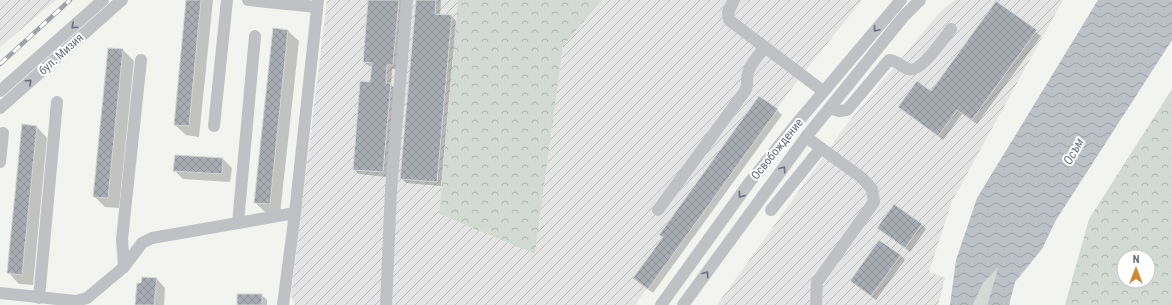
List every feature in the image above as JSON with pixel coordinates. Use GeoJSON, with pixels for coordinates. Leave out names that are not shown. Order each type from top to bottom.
{"type":"FeatureCollection","features":[{"type":"Feature","properties":{"kind":"street","name":"бул. Мизия"},"geometry":{"type":"LineString","coordinates":[[0,91],[103,0]]}},
{"type":"Feature","properties":{"kind":"street","name":"бул. Мизия"},"geometry":{"type":"LineString","coordinates":[[0,108],[122,0]]}},
{"type":"Feature","properties":{"kind":"street"},"geometry":{"type":"LineString","coordinates":[[214,126],[227,0]]}},
{"type":"Feature","properties":{"kind":"street"},"geometry":{"type":"LineString","coordinates":[[248,0],[318,4],[295,213],[283,305]]}},
{"type":"Feature","properties":{"kind":"street"},"geometry":{"type":"LineString","coordinates":[[386,305],[390,190],[407,0]]}},
{"type":"Feature","properties":{"kind":"street"},"geometry":{"type":"LineString","coordinates":[[734,0],[728,12],[729,20],[823,92]]}},
{"type":"Feature","properties":{"kind":"street","name":"Освобождение"},"geometry":{"type":"LineString","coordinates":[[683,305],[806,137],[904,16],[920,0]]}},
{"type":"Feature","properties":{"kind":"street","name":"Освобождение"},"geometry":{"type":"LineString","coordinates":[[661,305],[749,183],[896,2]]}},
{"type":"Feature","properties":{"kind":"street"},"geometry":{"type":"LineString","coordinates":[[830,108],[839,111],[847,110],[888,60],[893,60],[909,70],[916,69],[923,63],[951,29]]}},
{"type":"Feature","properties":{"kind":"street"},"geometry":{"type":"LineString","coordinates":[[238,223],[255,36]]}},
{"type":"Feature","properties":{"kind":"street"},"geometry":{"type":"LineString","coordinates":[[658,210],[745,91],[748,86],[748,74],[750,69],[764,48]]}},
{"type":"Feature","properties":{"kind":"street"},"geometry":{"type":"LineString","coordinates":[[124,268],[122,239],[141,60]]}},
{"type":"Feature","properties":{"kind":"street"},"geometry":{"type":"LineString","coordinates":[[39,298],[57,102]]}},
{"type":"Feature","properties":{"kind":"street"},"geometry":{"type":"LineString","coordinates":[[0,162],[3,133]]}},
{"type":"Feature","properties":{"kind":"street"},"geometry":{"type":"LineString","coordinates":[[806,137],[862,178],[872,189],[874,202],[817,282],[816,305]]}},
{"type":"Feature","properties":{"kind":"street"},"geometry":{"type":"LineString","coordinates":[[771,210],[821,148]]}},
{"type":"Feature","properties":{"kind":"street"},"geometry":{"type":"LineString","coordinates":[[0,293],[76,301],[87,298],[124,268],[142,243],[152,238],[295,213]]}},
{"type":"Feature","properties":{"kind":"shaded area"},"geometry":{"type":"Polygon","coordinates":[[[0,0],[56,0],[0,47],[0,0]]]}},
{"type":"Feature","properties":{"kind":"shaded area"},"geometry":{"type":"Polygon","coordinates":[[[327,0],[458,0],[439,214],[535,253],[563,46],[602,0],[862,0],[794,85],[635,305],[295,305],[291,296],[327,0]]]}},
{"type":"Feature","properties":{"kind":"shaded area"},"geometry":{"type":"Polygon","coordinates":[[[954,0],[1063,0],[952,201],[929,272],[945,278],[938,305],[717,305],[847,124],[938,14],[954,0]]]}},
{"type":"Feature","properties":{"kind":"green space"},"geometry":{"type":"Polygon","coordinates":[[[458,0],[602,0],[563,46],[535,254],[439,214],[458,0]]]}},
{"type":"Feature","properties":{"kind":"green space"},"geometry":{"type":"Polygon","coordinates":[[[1172,89],[1172,305],[1065,305],[1089,219],[1172,89]]]}},
{"type":"Feature","properties":{"kind":"green space"},"geometry":{"type":"Polygon","coordinates":[[[998,268],[987,305],[973,305],[983,283],[998,268]]]}},
{"type":"Feature","properties":{"kind":"water","name":"Осъм"},"geometry":{"type":"Polygon","coordinates":[[[1098,0],[1172,0],[1172,40],[1056,220],[1042,249],[1015,282],[1009,305],[987,305],[998,268],[983,283],[973,305],[950,305],[956,260],[977,198],[1098,0]]]}},
{"type":"Feature","properties":{"kind":"building"},"geometry":{"type":"Polygon","coordinates":[[[186,0],[201,0],[189,126],[174,125],[186,0]]]}},
{"type":"Feature","properties":{"kind":"building"},"geometry":{"type":"Polygon","coordinates":[[[368,0],[399,0],[393,65],[387,65],[386,83],[391,83],[383,172],[353,170],[360,81],[370,82],[372,63],[363,62],[368,0]]]}},
{"type":"Feature","properties":{"kind":"building"},"geometry":{"type":"Polygon","coordinates":[[[416,0],[436,0],[435,14],[452,15],[437,182],[400,179],[416,0]]]}},
{"type":"Feature","properties":{"kind":"building"},"geometry":{"type":"Polygon","coordinates":[[[996,1],[1037,30],[972,120],[957,110],[938,136],[898,107],[917,81],[931,91],[996,1]]]}},
{"type":"Feature","properties":{"kind":"building"},"geometry":{"type":"Polygon","coordinates":[[[273,28],[288,30],[270,204],[254,203],[273,28]]]}},
{"type":"Feature","properties":{"kind":"building"},"geometry":{"type":"Polygon","coordinates":[[[108,48],[123,49],[108,198],[93,197],[108,48]]]}},
{"type":"Feature","properties":{"kind":"building"},"geometry":{"type":"Polygon","coordinates":[[[759,96],[778,109],[648,289],[633,278],[663,237],[659,235],[759,96]]]}},
{"type":"Feature","properties":{"kind":"building"},"geometry":{"type":"Polygon","coordinates":[[[22,124],[37,126],[22,275],[7,273],[22,124]]]}},
{"type":"Feature","properties":{"kind":"building"},"geometry":{"type":"Polygon","coordinates":[[[175,155],[223,158],[222,174],[173,171],[175,155]]]}},
{"type":"Feature","properties":{"kind":"building"},"geometry":{"type":"Polygon","coordinates":[[[894,204],[922,224],[905,248],[877,228],[894,204]]]}},
{"type":"Feature","properties":{"kind":"building"},"geometry":{"type":"Polygon","coordinates":[[[879,240],[901,255],[871,296],[850,281],[879,240]]]}},
{"type":"Feature","properties":{"kind":"building"},"geometry":{"type":"Polygon","coordinates":[[[142,277],[157,278],[154,305],[135,305],[137,283],[141,283],[142,277]]]}},
{"type":"Feature","properties":{"kind":"building"},"geometry":{"type":"Polygon","coordinates":[[[237,294],[262,294],[262,305],[237,305],[237,294]]]}},
{"type":"Feature","properties":{"kind":"railway"},"geometry":{"type":"LineString","coordinates":[[0,64],[70,0]]}}]}
